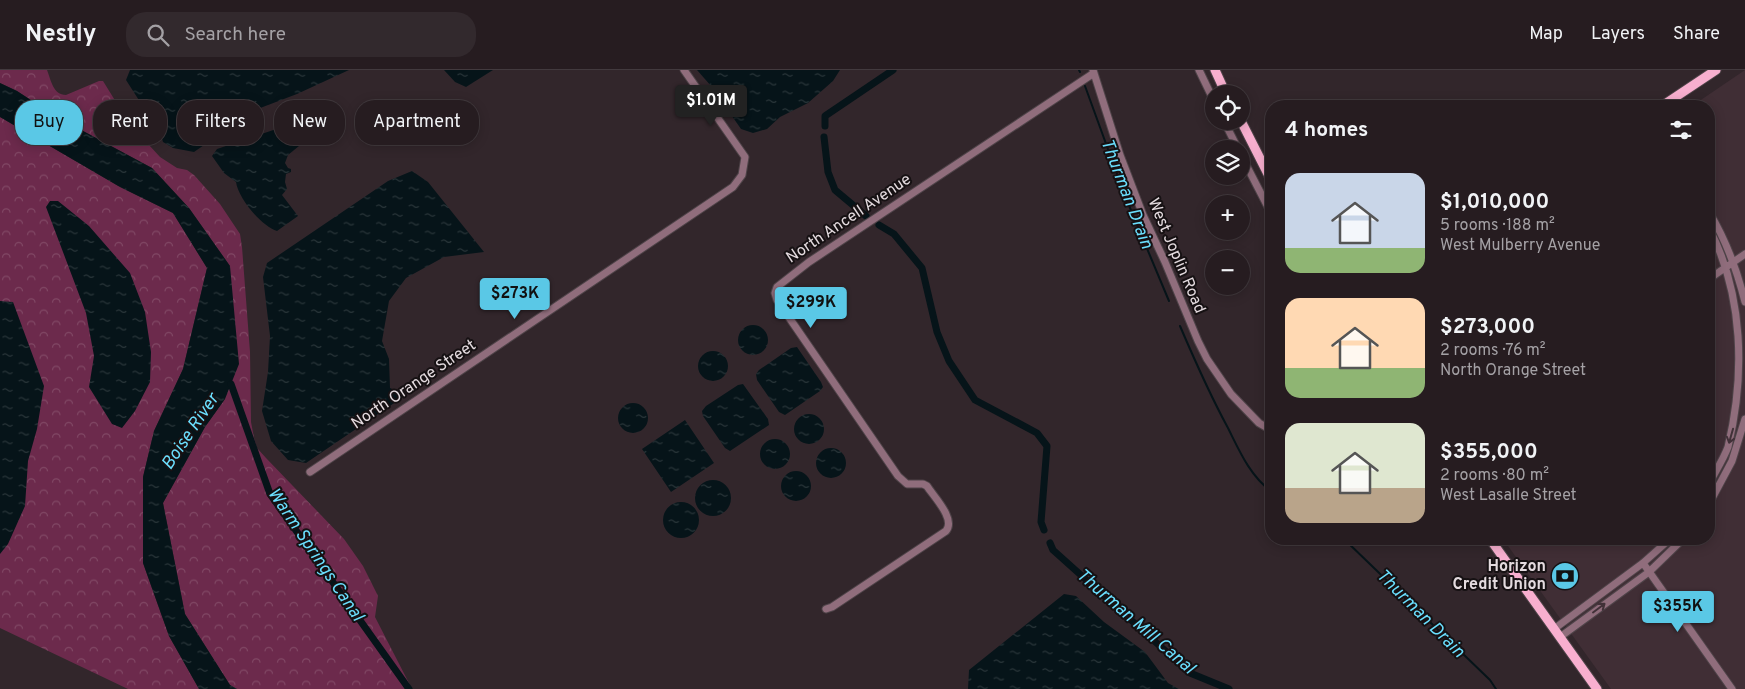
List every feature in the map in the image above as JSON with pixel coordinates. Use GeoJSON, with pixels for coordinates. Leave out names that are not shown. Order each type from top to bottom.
{"type":"FeatureCollection","features":[{"type":"Feature","properties":{"kind":"main road"},"geometry":{"type":"LineString","coordinates":[[1215,70],[1222,85]]}},
{"type":"Feature","properties":{"kind":"main road"},"geometry":{"type":"LineString","coordinates":[[1671,100],[1716,70]]}},
{"type":"Feature","properties":{"kind":"main road"},"geometry":{"type":"LineString","coordinates":[[1246,130],[1265,168]]}},
{"type":"Feature","properties":{"kind":"main road"},"geometry":{"type":"LineString","coordinates":[[1494,545],[1596,688]]}},
{"type":"Feature","properties":{"kind":"street","name":"North Orange Street"},"geometry":{"type":"LineString","coordinates":[[310,472],[733,187],[742,175],[745,157],[684,70]]}},
{"type":"Feature","properties":{"kind":"street"},"geometry":{"type":"LineString","coordinates":[[1199,70],[1206,85]]}},
{"type":"Feature","properties":{"kind":"street","name":"West Joplin Road"},"geometry":{"type":"LineString","coordinates":[[1093,72],[1142,215],[1165,262],[1204,353],[1231,394],[1265,426]]}},
{"type":"Feature","properties":{"kind":"street","name":"North Ancell Avenue"},"geometry":{"type":"LineString","coordinates":[[826,609],[832,607],[946,531],[949,528],[949,520],[927,486],[923,484],[907,484],[898,476],[777,300],[775,293],[777,287],[809,262],[1093,72]]}},
{"type":"Feature","properties":{"kind":"street"},"geometry":{"type":"LineString","coordinates":[[1250,172],[1265,201]]}},
{"type":"Feature","properties":{"kind":"street"},"geometry":{"type":"LineString","coordinates":[[1715,222],[1734,262],[1745,302]]}},
{"type":"Feature","properties":{"kind":"street"},"geometry":{"type":"LineString","coordinates":[[1715,242],[1726,268],[1736,303],[1743,356],[1741,393],[1736,420],[1728,447],[1715,472]]}},
{"type":"Feature","properties":{"kind":"street"},"geometry":{"type":"LineString","coordinates":[[1715,275],[1745,254]]}},
{"type":"Feature","properties":{"kind":"street"},"geometry":{"type":"LineString","coordinates":[[1715,493],[1732,461],[1745,419]]}},
{"type":"Feature","properties":{"kind":"street"},"geometry":{"type":"LineString","coordinates":[[1554,629],[1643,563],[1663,545]]}},
{"type":"Feature","properties":{"kind":"street"},"geometry":{"type":"LineString","coordinates":[[1560,637],[1649,572],[1677,545]]}},
{"type":"Feature","properties":{"kind":"street"},"geometry":{"type":"LineString","coordinates":[[1643,563],[1732,689]]}},
{"type":"Feature","properties":{"kind":"shaded area"},"geometry":{"type":"Polygon","coordinates":[[[1745,70],[1745,689],[1611,689],[1507,545],[1715,545],[1715,100],[1701,100],[1745,70]]]}},
{"type":"Feature","properties":{"kind":"green space"},"geometry":{"type":"Polygon","coordinates":[[[0,70],[47,70],[55,90],[62,94],[66,95],[103,81],[115,100],[93,100],[93,136],[83,131],[83,100],[31,100],[0,83],[0,70]]]}},
{"type":"Feature","properties":{"kind":"green space"},"geometry":{"type":"Polygon","coordinates":[[[0,117],[15,126],[15,145],[48,145],[120,187],[173,213],[207,268],[183,369],[154,431],[143,477],[143,563],[169,636],[199,689],[128,689],[0,628],[0,117]]]}},
{"type":"Feature","properties":{"kind":"green space"},"geometry":{"type":"Polygon","coordinates":[[[109,145],[149,145],[160,157],[177,168],[187,170],[194,175],[220,204],[240,234],[250,352],[251,422],[257,448],[344,539],[363,566],[378,596],[375,617],[412,689],[237,689],[230,685],[185,614],[163,503],[205,427],[225,399],[230,266],[189,208],[152,168],[109,145]]]}},
{"type":"Feature","properties":{"kind":"water"},"geometry":{"type":"Polygon","coordinates":[[[130,70],[349,70],[297,94],[281,100],[274,100],[274,103],[264,107],[264,100],[177,100],[177,145],[204,145],[194,152],[173,148],[167,144],[167,100],[139,100],[126,80],[130,70]]]}},
{"type":"Feature","properties":{"kind":"water"},"geometry":{"type":"Polygon","coordinates":[[[444,70],[493,70],[466,87],[455,82],[444,70]]]}},
{"type":"Feature","properties":{"kind":"water"},"geometry":{"type":"Polygon","coordinates":[[[697,70],[840,70],[833,81],[808,103],[780,117],[767,129],[753,133],[741,129],[711,86],[697,70]]]}},
{"type":"Feature","properties":{"kind":"water"},"geometry":{"type":"Polygon","coordinates":[[[0,83],[31,100],[15,100],[15,126],[0,117],[0,83]]]}},
{"type":"Feature","properties":{"kind":"water"},"geometry":{"type":"Polygon","coordinates":[[[274,130],[274,145],[300,145],[288,155],[285,163],[291,169],[291,172],[286,174],[285,182],[287,189],[282,195],[298,216],[277,231],[264,223],[251,211],[241,196],[236,182],[224,173],[212,156],[217,149],[229,145],[264,145],[264,133],[274,130]]]}},
{"type":"Feature","properties":{"kind":"water","name":"Boise River"},"geometry":{"type":"Polygon","coordinates":[[[83,131],[93,136],[93,145],[109,145],[152,168],[189,208],[230,266],[239,364],[225,399],[205,427],[163,503],[185,614],[230,685],[237,689],[199,689],[169,636],[143,563],[143,477],[154,431],[183,369],[207,268],[173,213],[120,187],[48,145],[83,145],[83,131]]]}},
{"type":"Feature","properties":{"kind":"water"},"geometry":{"type":"Polygon","coordinates":[[[412,171],[428,182],[484,252],[444,257],[406,278],[389,301],[382,341],[389,359],[390,388],[406,395],[306,463],[288,460],[271,441],[262,411],[268,372],[270,336],[263,277],[267,263],[388,181],[412,171]]]}},
{"type":"Feature","properties":{"kind":"water"},"geometry":{"type":"Polygon","coordinates":[[[50,201],[58,201],[89,226],[130,273],[145,312],[151,352],[150,382],[135,411],[122,428],[112,424],[89,387],[94,356],[86,313],[46,207],[50,201]]]}},
{"type":"Feature","properties":{"kind":"water"},"geometry":{"type":"Polygon","coordinates":[[[0,301],[13,302],[44,386],[37,429],[28,461],[25,506],[8,544],[0,554],[0,301]]]}},
{"type":"Feature","properties":{"kind":"water"},"geometry":{"type":"Polygon","coordinates":[[[753,325],[764,329],[768,340],[764,351],[753,355],[742,351],[738,340],[742,329],[753,325]]]}},
{"type":"Feature","properties":{"kind":"water"},"geometry":{"type":"Polygon","coordinates":[[[797,347],[823,387],[785,415],[779,412],[757,380],[756,374],[791,348],[797,347]]]}},
{"type":"Feature","properties":{"kind":"water"},"geometry":{"type":"Polygon","coordinates":[[[713,351],[724,355],[728,366],[724,377],[713,381],[702,377],[698,366],[702,355],[713,351]]]}},
{"type":"Feature","properties":{"kind":"water"},"geometry":{"type":"Polygon","coordinates":[[[743,384],[768,419],[769,425],[730,451],[725,448],[703,416],[702,411],[706,406],[738,385],[743,384]]]}},
{"type":"Feature","properties":{"kind":"water"},"geometry":{"type":"Polygon","coordinates":[[[633,403],[644,407],[648,418],[644,429],[633,433],[622,429],[618,418],[622,407],[633,403]]]}},
{"type":"Feature","properties":{"kind":"water"},"geometry":{"type":"Polygon","coordinates":[[[809,414],[815,415],[823,423],[823,435],[815,443],[809,444],[803,443],[795,435],[794,429],[795,423],[803,415],[809,414]]]}},
{"type":"Feature","properties":{"kind":"water"},"geometry":{"type":"Polygon","coordinates":[[[685,420],[714,463],[671,492],[642,449],[685,420]]]}},
{"type":"Feature","properties":{"kind":"water"},"geometry":{"type":"Polygon","coordinates":[[[775,439],[786,443],[790,454],[786,465],[775,469],[764,465],[760,454],[764,443],[775,439]]]}},
{"type":"Feature","properties":{"kind":"water"},"geometry":{"type":"Polygon","coordinates":[[[831,448],[842,452],[846,463],[842,474],[831,478],[820,474],[816,463],[820,452],[831,448]]]}},
{"type":"Feature","properties":{"kind":"water"},"geometry":{"type":"Polygon","coordinates":[[[796,471],[802,472],[810,480],[810,492],[802,500],[796,501],[790,500],[782,492],[781,486],[782,480],[790,472],[796,471]]]}},
{"type":"Feature","properties":{"kind":"water"},"geometry":{"type":"Polygon","coordinates":[[[713,480],[726,485],[731,498],[726,511],[713,516],[700,511],[695,498],[700,485],[713,480]]]}},
{"type":"Feature","properties":{"kind":"water"},"geometry":{"type":"Polygon","coordinates":[[[681,502],[688,503],[694,507],[698,513],[698,527],[694,533],[688,537],[681,538],[674,537],[668,533],[664,527],[663,520],[664,513],[668,507],[674,503],[681,502]]]}},
{"type":"Feature","properties":{"kind":"water"},"geometry":{"type":"Polygon","coordinates":[[[1064,594],[1076,596],[1104,622],[1145,652],[1168,683],[1179,689],[968,689],[969,670],[1064,594]]]}},
{"type":"Feature","properties":{"kind":"waterway","name":"Thurman Mill Canal"},"geometry":{"type":"LineString","coordinates":[[825,126],[825,116],[893,70]]}},
{"type":"Feature","properties":{"kind":"waterway","name":"Thurman Drain"},"geometry":{"type":"LineString","coordinates":[[1085,86],[1125,196],[1169,301]]}},
{"type":"Feature","properties":{"kind":"waterway","name":"Thurman Mill Canal"},"geometry":{"type":"LineString","coordinates":[[824,137],[828,172],[835,190],[866,216]]}},
{"type":"Feature","properties":{"kind":"waterway","name":"Thurman Mill Canal"},"geometry":{"type":"LineString","coordinates":[[879,225],[894,234],[922,268],[937,332],[949,361],[975,400],[1037,433],[1047,446],[1041,522],[1044,530]]}},
{"type":"Feature","properties":{"kind":"waterway","name":"Thurman Drain"},"geometry":{"type":"LineString","coordinates":[[1180,326],[1241,454],[1257,478],[1265,486]]}},
{"type":"Feature","properties":{"kind":"waterway","name":"Warm Springs Canal"},"geometry":{"type":"LineString","coordinates":[[231,384],[270,494],[409,689]]}},
{"type":"Feature","properties":{"kind":"waterway","name":"Thurman Mill Canal"},"geometry":{"type":"LineString","coordinates":[[1050,543],[1053,550],[1190,673],[1229,689]]}},
{"type":"Feature","properties":{"kind":"waterway","name":"Thurman Drain"},"geometry":{"type":"LineString","coordinates":[[1350,545],[1490,680],[1496,689]]}},
{"type":"Feature","properties":{"kind":"place","name":"Horizon Credit Union"},"geometry":{"type":"Point","coordinates":[1565,576]}}]}
